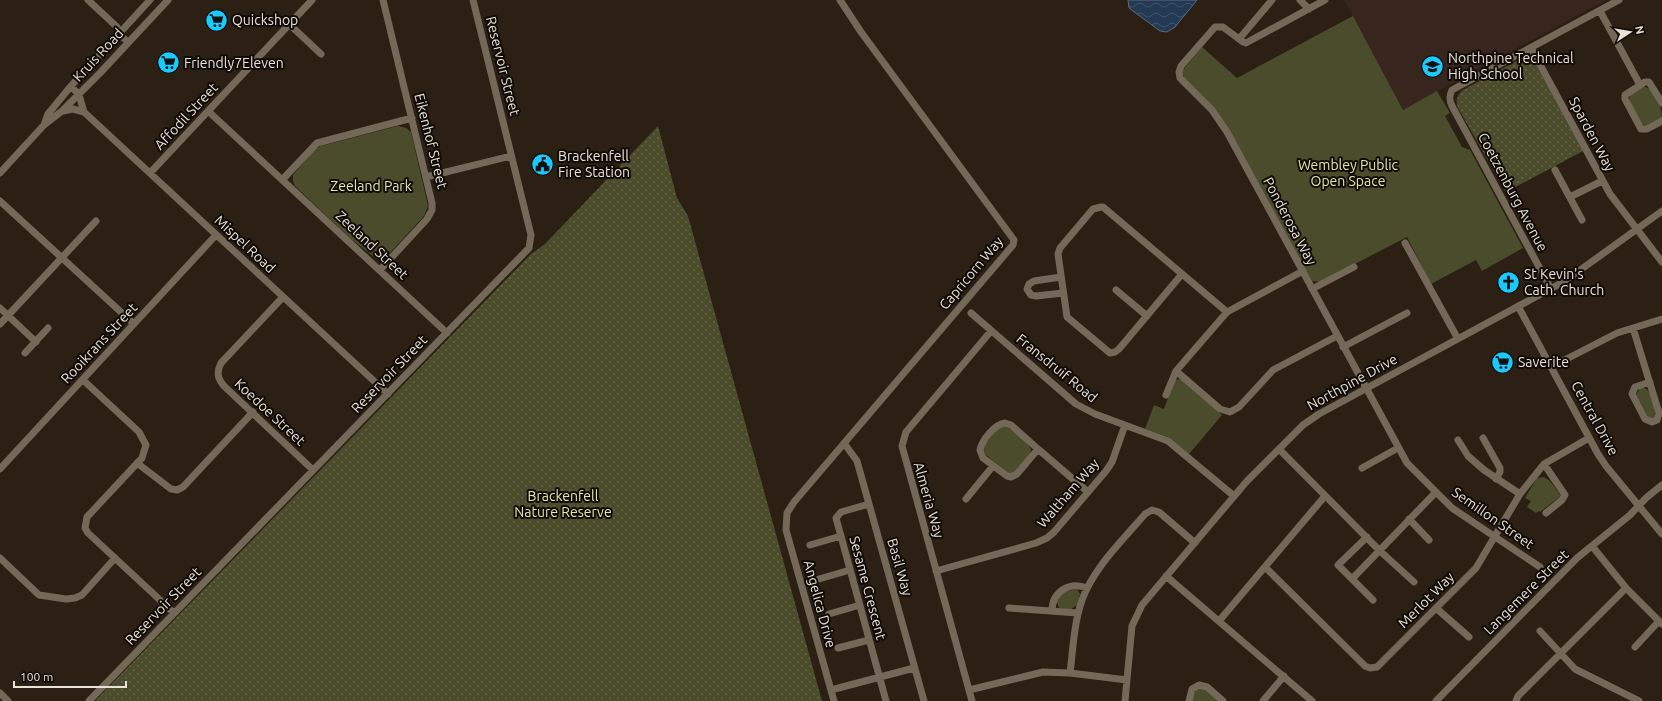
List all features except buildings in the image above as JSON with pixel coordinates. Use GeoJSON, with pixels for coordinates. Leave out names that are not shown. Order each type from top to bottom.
{"type":"FeatureCollection","features":[{"type":"Feature","properties":{"kind":"street"},"geometry":{"type":"LineString","coordinates":[[88,0],[128,42]]}},
{"type":"Feature","properties":{"kind":"street","name":"Kruis Road"},"geometry":{"type":"LineString","coordinates":[[44,125],[48,114],[118,30],[125,27],[150,0]]}},
{"type":"Feature","properties":{"kind":"street","name":"Kruis Road"},"geometry":{"type":"LineString","coordinates":[[0,173],[44,125],[79,95],[168,0]]}},
{"type":"Feature","properties":{"kind":"street","name":"Affodil Street"},"geometry":{"type":"LineString","coordinates":[[150,173],[312,0]]}},
{"type":"Feature","properties":{"kind":"street","name":"Eikenhof Street"},"geometry":{"type":"LineString","coordinates":[[380,270],[430,215],[432,203],[383,0]]}},
{"type":"Feature","properties":{"kind":"street","name":"Reservoir Street"},"geometry":{"type":"LineString","coordinates":[[89,701],[528,250],[531,245],[531,235],[474,0]]}},
{"type":"Feature","properties":{"kind":"street","name":"Capricorn Way"},"geometry":{"type":"LineString","coordinates":[[787,514],[794,502],[1013,245],[1014,240],[860,32],[840,0]]}},
{"type":"Feature","properties":{"kind":"street"},"geometry":{"type":"LineString","coordinates":[[1272,0],[1239,39],[1246,43],[1325,0]]}},
{"type":"Feature","properties":{"kind":"street"},"geometry":{"type":"LineString","coordinates":[[1300,0],[1309,9]]}},
{"type":"Feature","properties":{"kind":"street"},"geometry":{"type":"LineString","coordinates":[[1531,48],[1619,0]]}},
{"type":"Feature","properties":{"kind":"street"},"geometry":{"type":"LineString","coordinates":[[1600,11],[1640,85]]}},
{"type":"Feature","properties":{"kind":"street"},"geometry":{"type":"LineString","coordinates":[[289,24],[321,54]]}},
{"type":"Feature","properties":{"kind":"street"},"geometry":{"type":"LineString","coordinates":[[125,27],[134,36]]}},
{"type":"Feature","properties":{"kind":"street","name":"Ponderosa Way"},"geometry":{"type":"LineString","coordinates":[[1239,39],[1223,27],[1214,27],[1181,66],[1179,75],[1181,80],[1212,110],[1227,132],[1366,389]]}},
{"type":"Feature","properties":{"kind":"street","name":"Coetzenburg Avenue"},"geometry":{"type":"LineString","coordinates":[[1531,48],[1452,90],[1450,100],[1550,289]]}},
{"type":"Feature","properties":{"kind":"street","name":"Sparden Way"},"geometry":{"type":"LineString","coordinates":[[1531,48],[1602,181],[1662,262]]}},
{"type":"Feature","properties":{"kind":"street"},"geometry":{"type":"LineString","coordinates":[[1662,103],[1651,83],[1647,82],[1626,93],[1624,97],[1640,127],[1645,130],[1662,121]]}},
{"type":"Feature","properties":{"kind":"street"},"geometry":{"type":"LineString","coordinates":[[71,86],[79,95],[84,112]]}},
{"type":"Feature","properties":{"kind":"street"},"geometry":{"type":"LineString","coordinates":[[62,111],[73,109],[84,112]]}},
{"type":"Feature","properties":{"kind":"street","name":"Zeeland Street"},"geometry":{"type":"LineString","coordinates":[[208,111],[447,333]]}},
{"type":"Feature","properties":{"kind":"street","name":"Mispel Road"},"geometry":{"type":"LineString","coordinates":[[84,112],[388,394]]}},
{"type":"Feature","properties":{"kind":"street"},"geometry":{"type":"LineString","coordinates":[[282,180],[317,143],[412,118]]}},
{"type":"Feature","properties":{"kind":"street"},"geometry":{"type":"LineString","coordinates":[[426,177],[511,156]]}},
{"type":"Feature","properties":{"kind":"street"},"geometry":{"type":"LineString","coordinates":[[1555,170],[1582,220]]}},
{"type":"Feature","properties":{"kind":"street"},"geometry":{"type":"LineString","coordinates":[[1570,197],[1602,181]]}},
{"type":"Feature","properties":{"kind":"street"},"geometry":{"type":"LineString","coordinates":[[0,201],[134,324]]}},
{"type":"Feature","properties":{"kind":"street"},"geometry":{"type":"LineString","coordinates":[[1182,274],[1117,351],[1110,353],[1069,320],[1066,315],[1058,257],[1060,248],[1093,209],[1099,206],[1104,208],[1227,312]]}},
{"type":"Feature","properties":{"kind":"street","name":"Northpine Drive"},"geometry":{"type":"LineString","coordinates":[[1125,701],[1131,634],[1135,619],[1142,605],[1234,496],[1308,421],[1550,289],[1582,270],[1662,211]]}},
{"type":"Feature","properties":{"kind":"street"},"geometry":{"type":"LineString","coordinates":[[0,324],[96,221]]}},
{"type":"Feature","properties":{"kind":"street","name":"Rooikrans Street"},"geometry":{"type":"LineString","coordinates":[[0,469],[216,235]]}},
{"type":"Feature","properties":{"kind":"street"},"geometry":{"type":"LineString","coordinates":[[1405,243],[1458,339]]}},
{"type":"Feature","properties":{"kind":"street"},"geometry":{"type":"LineString","coordinates":[[1312,289],[1354,267]]}},
{"type":"Feature","properties":{"kind":"street"},"geometry":{"type":"LineString","coordinates":[[1166,395],[1176,371],[1227,312],[1303,272]]}},
{"type":"Feature","properties":{"kind":"street"},"geometry":{"type":"LineString","coordinates":[[1061,277],[1034,281],[1028,284],[1027,289],[1031,295],[1036,296],[1063,293]]}},
{"type":"Feature","properties":{"kind":"street"},"geometry":{"type":"LineString","coordinates":[[1116,290],[1147,316]]}},
{"type":"Feature","properties":{"kind":"street","name":"Koedoe Street"},"geometry":{"type":"LineString","coordinates":[[283,297],[221,363],[218,369],[220,381],[313,470]]}},
{"type":"Feature","properties":{"kind":"street","name":"Central Drive"},"geometry":{"type":"LineString","coordinates":[[1518,306],[1589,438],[1606,466],[1662,534]]}},
{"type":"Feature","properties":{"kind":"street"},"geometry":{"type":"LineString","coordinates":[[0,308],[36,342]]}},
{"type":"Feature","properties":{"kind":"street","name":"Fransdruif Road"},"geometry":{"type":"LineString","coordinates":[[970,313],[1076,404],[1095,414],[1168,441],[1234,496]]}},
{"type":"Feature","properties":{"kind":"street"},"geometry":{"type":"LineString","coordinates":[[1343,347],[1407,313]]}},
{"type":"Feature","properties":{"kind":"street"},"geometry":{"type":"LineString","coordinates":[[1551,367],[1609,336],[1662,319]]}},
{"type":"Feature","properties":{"kind":"street"},"geometry":{"type":"LineString","coordinates":[[25,353],[48,328]]}},
{"type":"Feature","properties":{"kind":"street"},"geometry":{"type":"LineString","coordinates":[[1633,328],[1650,382],[1659,415],[1657,420],[1652,422],[1645,419],[1632,394],[1635,387],[1650,382]]}},
{"type":"Feature","properties":{"kind":"street","name":"Almeria Way"},"geometry":{"type":"LineString","coordinates":[[972,701],[903,455],[903,442],[906,432],[991,331]]}},
{"type":"Feature","properties":{"kind":"street"},"geometry":{"type":"LineString","coordinates":[[1176,371],[1220,409],[1230,412],[1239,407],[1273,370],[1337,336]]}},
{"type":"Feature","properties":{"kind":"street"},"geometry":{"type":"LineString","coordinates":[[83,380],[142,435],[145,441],[146,450],[142,458],[87,517],[85,522],[88,533],[174,613]]}},
{"type":"Feature","properties":{"kind":"street","name":"Semillon Street"},"geometry":{"type":"LineString","coordinates":[[1366,389],[1407,463],[1455,510],[1540,567]]}},
{"type":"Feature","properties":{"kind":"street"},"geometry":{"type":"LineString","coordinates":[[137,463],[171,489],[177,490],[188,482],[253,412]]}},
{"type":"Feature","properties":{"kind":"street"},"geometry":{"type":"LineString","coordinates":[[1038,449],[1013,477],[1007,476],[981,456],[980,448],[997,426],[1002,423],[1011,425],[1088,492]]}},
{"type":"Feature","properties":{"kind":"street","name":"Waltham Way"},"geometry":{"type":"LineString","coordinates":[[936,571],[1042,541],[1054,532],[1109,466],[1125,425]]}},
{"type":"Feature","properties":{"kind":"street"},"geometry":{"type":"LineString","coordinates":[[1483,438],[1499,465],[1500,472],[1496,479]]}},
{"type":"Feature","properties":{"kind":"street","name":"Merlot Way"},"geometry":{"type":"LineString","coordinates":[[1265,567],[1366,666],[1370,668],[1379,666],[1480,563],[1494,535],[1520,494],[1544,464],[1589,438]]}},
{"type":"Feature","properties":{"kind":"street"},"geometry":{"type":"LineString","coordinates":[[1458,440],[1468,456],[1496,479],[1520,494]]}},
{"type":"Feature","properties":{"kind":"street","name":"Basil Way"},"geometry":{"type":"LineString","coordinates":[[844,443],[857,461],[924,701]]}},
{"type":"Feature","properties":{"kind":"street"},"geometry":{"type":"LineString","coordinates":[[1362,468],[1398,448]]}},
{"type":"Feature","properties":{"kind":"street"},"geometry":{"type":"LineString","coordinates":[[1279,449],[1379,550],[1414,582]]}},
{"type":"Feature","properties":{"kind":"street"},"geometry":{"type":"LineString","coordinates":[[1544,464],[1564,495],[1562,500],[1546,513]]}},
{"type":"Feature","properties":{"kind":"street"},"geometry":{"type":"LineString","coordinates":[[966,499],[993,466]]}},
{"type":"Feature","properties":{"kind":"street","name":"Langemere Street"},"geometry":{"type":"LineString","coordinates":[[1436,701],[1577,558],[1630,515],[1662,485]]}},
{"type":"Feature","properties":{"kind":"street"},"geometry":{"type":"LineString","coordinates":[[1352,579],[1436,492]]}},
{"type":"Feature","properties":{"kind":"street"},"geometry":{"type":"LineString","coordinates":[[1219,621],[1325,496]]}},
{"type":"Feature","properties":{"kind":"street","name":"Sesame Crescent"},"geometry":{"type":"LineString","coordinates":[[869,504],[837,514],[836,518],[886,701]]}},
{"type":"Feature","properties":{"kind":"street"},"geometry":{"type":"LineString","coordinates":[[1070,673],[1078,613],[1087,588],[1094,575],[1145,514],[1149,511],[1159,512],[1195,543]]}},
{"type":"Feature","properties":{"kind":"street","name":"Angelica Drive"},"geometry":{"type":"LineString","coordinates":[[787,514],[786,530],[834,701]]}},
{"type":"Feature","properties":{"kind":"street"},"geometry":{"type":"LineString","coordinates":[[1409,519],[1429,540]]}},
{"type":"Feature","properties":{"kind":"street"},"geometry":{"type":"LineString","coordinates":[[810,545],[841,536]]}},
{"type":"Feature","properties":{"kind":"street"},"geometry":{"type":"LineString","coordinates":[[1367,537],[1338,565],[1372,600]]}},
{"type":"Feature","properties":{"kind":"street"},"geometry":{"type":"LineString","coordinates":[[1592,546],[1626,588],[1660,623],[1635,647]]}},
{"type":"Feature","properties":{"kind":"street"},"geometry":{"type":"LineString","coordinates":[[0,558],[39,595],[55,599],[70,599],[82,595],[115,558]]}},
{"type":"Feature","properties":{"kind":"street"},"geometry":{"type":"LineString","coordinates":[[819,579],[850,570]]}},
{"type":"Feature","properties":{"kind":"street"},"geometry":{"type":"LineString","coordinates":[[1166,576],[1312,701]]}},
{"type":"Feature","properties":{"kind":"street"},"geometry":{"type":"LineString","coordinates":[[1052,611],[1055,598],[1064,588],[1077,585],[1087,588]]}},
{"type":"Feature","properties":{"kind":"street"},"geometry":{"type":"LineString","coordinates":[[1516,701],[1518,696],[1626,588]]}},
{"type":"Feature","properties":{"kind":"street"},"geometry":{"type":"LineString","coordinates":[[829,614],[860,606]]}},
{"type":"Feature","properties":{"kind":"street"},"geometry":{"type":"LineString","coordinates":[[1009,608],[1078,613]]}},
{"type":"Feature","properties":{"kind":"street"},"geometry":{"type":"LineString","coordinates":[[1436,608],[1469,637]]}},
{"type":"Feature","properties":{"kind":"street"},"geometry":{"type":"LineString","coordinates":[[1540,632],[1575,669],[1639,701]]}},
{"type":"Feature","properties":{"kind":"street"},"geometry":{"type":"LineString","coordinates":[[838,648],[869,640]]}},
{"type":"Feature","properties":{"kind":"street"},"geometry":{"type":"LineString","coordinates":[[831,690],[914,668]]}},
{"type":"Feature","properties":{"kind":"street"},"geometry":{"type":"LineString","coordinates":[[969,690],[1034,673],[1070,673],[1127,680]]}},
{"type":"Feature","properties":{"kind":"street"},"geometry":{"type":"LineString","coordinates":[[1263,701],[1284,676]]}},
{"type":"Feature","properties":{"kind":"street"},"geometry":{"type":"LineString","coordinates":[[1189,701],[1192,689],[1199,685],[1207,687],[1223,701]]}},
{"type":"Feature","properties":{"kind":"street"},"geometry":{"type":"LineString","coordinates":[[0,693],[8,701]]}},
{"type":"Feature","properties":{"kind":"shaded area","name":"Northpine Technical High School"},"geometry":{"type":"Polygon","coordinates":[[[1343,0],[1606,0],[1403,110],[1343,0]]]}},
{"type":"Feature","properties":{"kind":"green space","name":"Wembley Public Open Space"},"geometry":{"type":"Polygon","coordinates":[[[1353,16],[1403,110],[1437,91],[1450,113],[1445,116],[1462,147],[1470,150],[1523,248],[1482,271],[1476,260],[1431,284],[1407,237],[1320,282],[1312,281],[1208,101],[1184,78],[1182,71],[1202,47],[1237,78],[1353,16]]]}},
{"type":"Feature","properties":{"kind":"green space"},"geometry":{"type":"Polygon","coordinates":[[[1524,57],[1534,61],[1583,151],[1506,192],[1458,108],[1457,101],[1459,94],[1463,90],[1524,57]]]}},
{"type":"Feature","properties":{"kind":"green space"},"geometry":{"type":"Polygon","coordinates":[[[1643,87],[1651,90],[1657,98],[1662,114],[1662,118],[1646,126],[1642,124],[1629,100],[1630,95],[1643,87]]]}},
{"type":"Feature","properties":{"kind":"green space","name":"Zeeland Park"},"geometry":{"type":"Polygon","coordinates":[[[398,126],[406,128],[411,132],[428,206],[424,216],[388,255],[377,259],[350,238],[295,186],[293,175],[315,149],[321,146],[398,126]]]}},
{"type":"Feature","properties":{"kind":"green space","name":"Brackenfell Nature Reserve"},"geometry":{"type":"Polygon","coordinates":[[[658,126],[677,198],[688,216],[822,701],[95,701],[530,255],[545,244],[658,126]]]}},
{"type":"Feature","properties":{"kind":"green space"},"geometry":{"type":"Polygon","coordinates":[[[1178,379],[1182,380],[1222,415],[1189,454],[1168,437],[1145,429],[1154,405],[1164,409],[1174,381],[1178,379]]]}},
{"type":"Feature","properties":{"kind":"green space"},"geometry":{"type":"Polygon","coordinates":[[[1640,388],[1645,388],[1648,390],[1652,397],[1655,411],[1654,418],[1649,419],[1636,395],[1640,388]]]}},
{"type":"Feature","properties":{"kind":"green space"},"geometry":{"type":"Polygon","coordinates":[[[1004,426],[1019,436],[1031,449],[1030,454],[1015,472],[1010,474],[986,455],[984,450],[985,445],[998,428],[1004,426]]]}},
{"type":"Feature","properties":{"kind":"green space"},"geometry":{"type":"Polygon","coordinates":[[[1544,477],[1550,481],[1561,496],[1540,512],[1539,511],[1536,513],[1527,507],[1531,501],[1525,498],[1537,478],[1544,477]]]}},
{"type":"Feature","properties":{"kind":"green space"},"geometry":{"type":"Polygon","coordinates":[[[1077,589],[1080,594],[1077,605],[1070,610],[1059,608],[1057,602],[1060,596],[1067,591],[1077,589]]]}},
{"type":"Feature","properties":{"kind":"green space"},"geometry":{"type":"Polygon","coordinates":[[[1199,688],[1204,689],[1219,701],[1192,701],[1195,691],[1199,688]]]}},
{"type":"Feature","properties":{"kind":"water"},"geometry":{"type":"Polygon","coordinates":[[[1128,0],[1197,0],[1175,27],[1167,32],[1160,31],[1129,8],[1128,0]]]}},
{"type":"Feature","properties":{"kind":"place","name":"Quickshop"},"geometry":{"type":"Point","coordinates":[216,20]}},
{"type":"Feature","properties":{"kind":"place","name":"Friendly7Eleven"},"geometry":{"type":"Point","coordinates":[169,63]}},
{"type":"Feature","properties":{"kind":"place","name":"Northpine Technical High School"},"geometry":{"type":"Point","coordinates":[1432,66]}},
{"type":"Feature","properties":{"kind":"place","name":"Brackenfell Fire Station"},"geometry":{"type":"Point","coordinates":[542,164]}},
{"type":"Feature","properties":{"kind":"place","name":"St Kevin's Cath. Church"},"geometry":{"type":"Point","coordinates":[1509,282]}},
{"type":"Feature","properties":{"kind":"place","name":"Saverite"},"geometry":{"type":"Point","coordinates":[1502,362]}}]}
